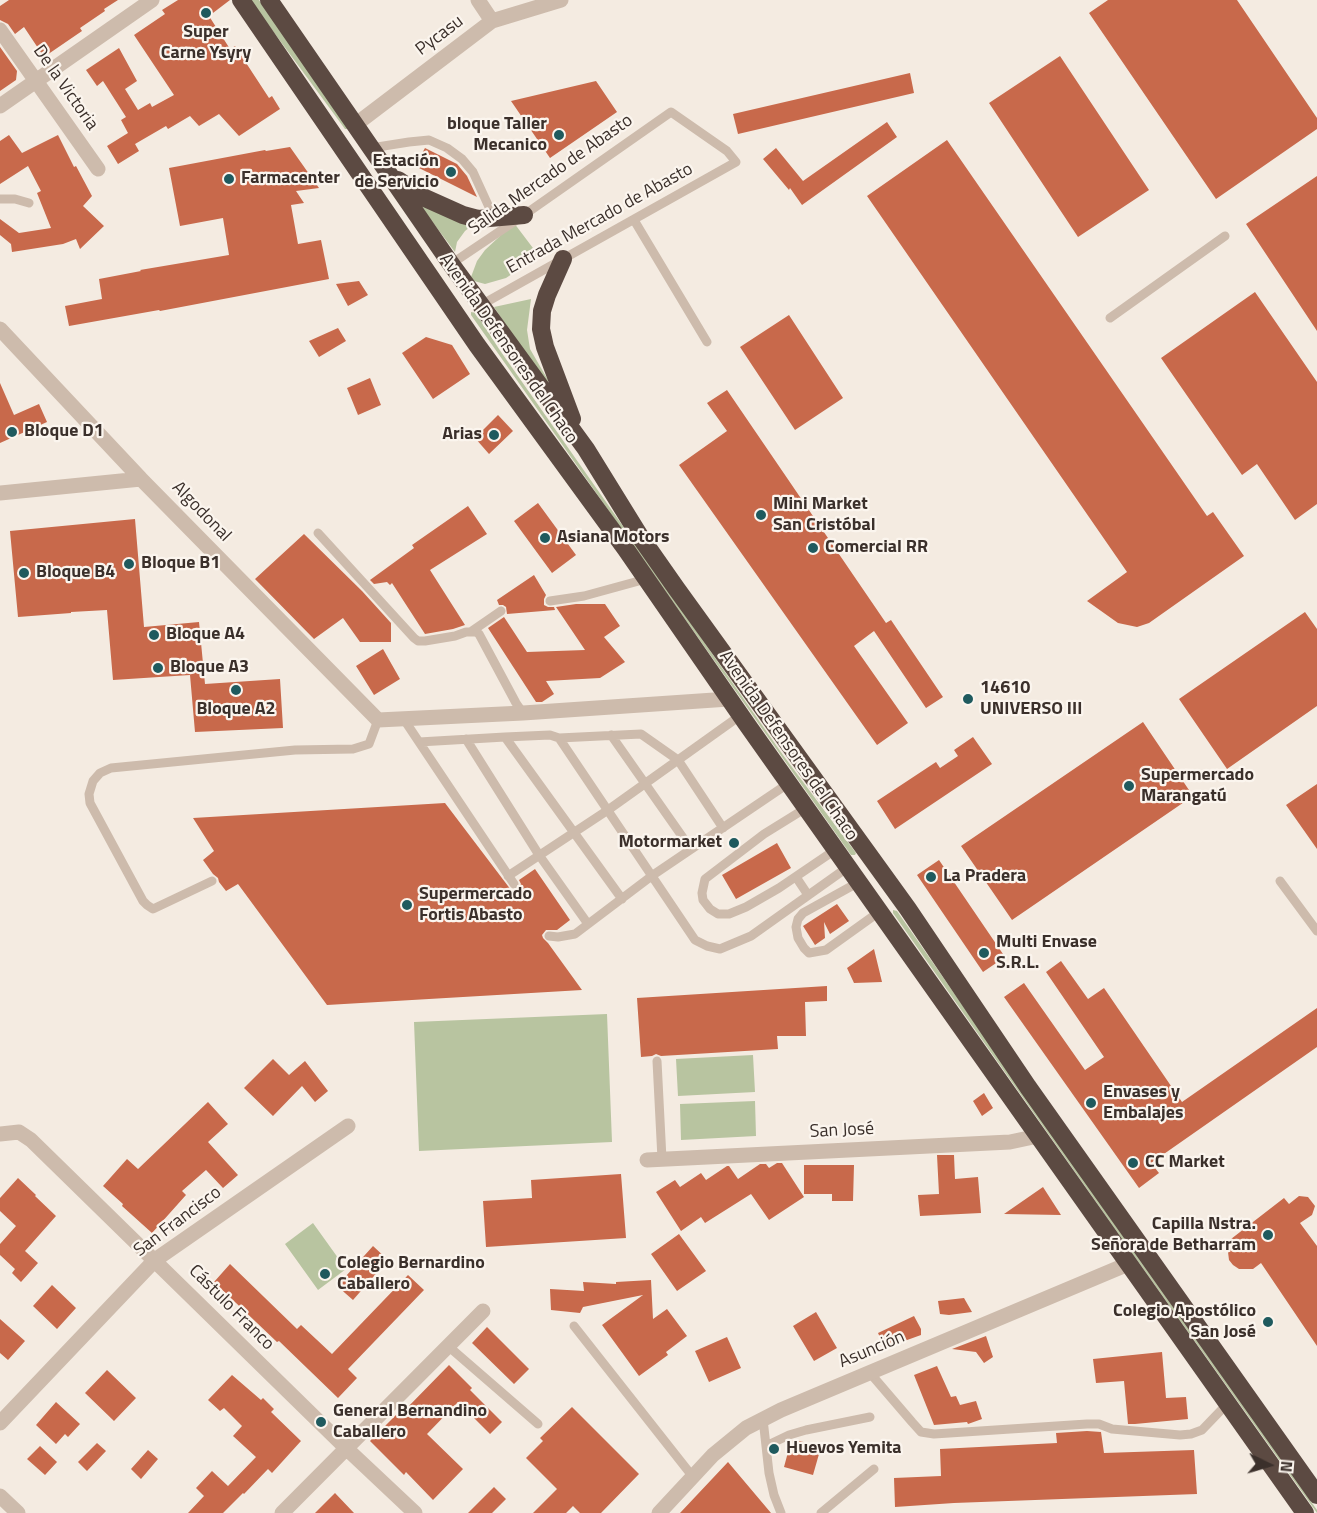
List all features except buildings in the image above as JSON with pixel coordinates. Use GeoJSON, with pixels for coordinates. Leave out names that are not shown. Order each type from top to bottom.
{"type":"FeatureCollection","features":[{"type":"Feature","properties":{"kind":"highway","name":"Avenida Defensores del Chaco"},"geometry":{"type":"LineString","coordinates":[[269,0],[390,175],[477,345],[646,579],[835,850],[848,867],[874,878]]}},
{"type":"Feature","properties":{"kind":"highway","name":"Avenida Defensores del Chaco"},"geometry":{"type":"LineString","coordinates":[[243,3],[443,276],[482,305],[581,443],[641,538],[874,878],[969,999],[1028,1087],[1317,1495]]}},
{"type":"Feature","properties":{"kind":"highway"},"geometry":{"type":"LineString","coordinates":[[390,175],[425,198],[462,215],[478,219],[524,215]]}},
{"type":"Feature","properties":{"kind":"highway"},"geometry":{"type":"LineString","coordinates":[[563,259],[547,295],[542,311],[541,329],[545,347],[581,443]]}},
{"type":"Feature","properties":{"kind":"highway"},"geometry":{"type":"LineString","coordinates":[[785,778],[801,783],[874,878],[875,889],[945,984],[951,1012]]}},
{"type":"Feature","properties":{"kind":"highway","name":"Avenida Defensores del Chaco"},"geometry":{"type":"LineString","coordinates":[[874,878],[879,912],[1305,1513]]}},
{"type":"Feature","properties":{"kind":"street"},"geometry":{"type":"LineString","coordinates":[[0,106],[152,0]]}},
{"type":"Feature","properties":{"kind":"street"},"geometry":{"type":"LineString","coordinates":[[478,0],[492,21]]}},
{"type":"Feature","properties":{"kind":"street","name":"Pycasu"},"geometry":{"type":"LineString","coordinates":[[355,125],[492,21],[561,0]]}},
{"type":"Feature","properties":{"kind":"street","name":"De la Victoria"},"geometry":{"type":"LineString","coordinates":[[0,30],[98,169]]}},
{"type":"Feature","properties":{"kind":"street","name":"Algodonal"},"geometry":{"type":"LineString","coordinates":[[0,329],[141,479],[378,720]]}},
{"type":"Feature","properties":{"kind":"street"},"geometry":{"type":"LineString","coordinates":[[0,494],[141,479]]}},
{"type":"Feature","properties":{"kind":"street"},"geometry":{"type":"LineString","coordinates":[[378,720],[729,699]]}},
{"type":"Feature","properties":{"kind":"street","name":"San Francisco"},"geometry":{"type":"LineString","coordinates":[[0,1423],[154,1260],[348,1126]]}},
{"type":"Feature","properties":{"kind":"street","name":"Cástulo Franco"},"geometry":{"type":"LineString","coordinates":[[0,1134],[19,1132],[31,1140],[347,1449],[416,1513]]}},
{"type":"Feature","properties":{"kind":"street","name":"San José"},"geometry":{"type":"LineString","coordinates":[[647,1160],[1010,1142],[1038,1136]]}},
{"type":"Feature","properties":{"kind":"street","name":"Asunción"},"geometry":{"type":"LineString","coordinates":[[659,1513],[713,1455],[746,1428],[781,1410],[1128,1264]]}},
{"type":"Feature","properties":{"kind":"street"},"geometry":{"type":"LineString","coordinates":[[282,1513],[483,1311]]}},
{"type":"Feature","properties":{"kind":"street"},"geometry":{"type":"LineString","coordinates":[[0,1496],[18,1513]]}},
{"type":"Feature","properties":{"kind":"lane","name":"Salida Mercado de Abasto"},"geometry":{"type":"LineString","coordinates":[[443,276],[524,215],[670,112],[727,151],[736,162]]}},
{"type":"Feature","properties":{"kind":"lane"},"geometry":{"type":"LineString","coordinates":[[371,148],[429,140],[447,147],[473,172],[494,218]]}},
{"type":"Feature","properties":{"kind":"lane","name":"Entrada Mercado de Abasto"},"geometry":{"type":"LineString","coordinates":[[482,305],[736,162]]}},
{"type":"Feature","properties":{"kind":"lane"},"geometry":{"type":"LineString","coordinates":[[0,199],[15,199],[29,203]]}},
{"type":"Feature","properties":{"kind":"lane"},"geometry":{"type":"LineString","coordinates":[[634,220],[707,342]]}},
{"type":"Feature","properties":{"kind":"lane"},"geometry":{"type":"LineString","coordinates":[[1110,318],[1225,236]]}},
{"type":"Feature","properties":{"kind":"lane"},"geometry":{"type":"LineString","coordinates":[[318,533],[418,641],[472,631],[501,611]]}},
{"type":"Feature","properties":{"kind":"lane"},"geometry":{"type":"LineString","coordinates":[[550,601],[584,596],[646,579]]}},
{"type":"Feature","properties":{"kind":"lane"},"geometry":{"type":"LineString","coordinates":[[472,631],[479,634],[523,712]]}},
{"type":"Feature","properties":{"kind":"lane"},"geometry":{"type":"LineString","coordinates":[[403,718],[511,880],[539,855],[608,810],[741,715]]}},
{"type":"Feature","properties":{"kind":"lane"},"geometry":{"type":"LineString","coordinates":[[212,881],[153,909],[147,905],[90,803],[89,794],[93,782],[100,773],[111,768],[295,750],[353,749],[369,744],[378,720]]}},
{"type":"Feature","properties":{"kind":"lane"},"geometry":{"type":"LineString","coordinates":[[419,742],[505,736],[550,735],[559,738],[641,734],[678,760],[723,828]]}},
{"type":"Feature","properties":{"kind":"lane"},"geometry":{"type":"LineString","coordinates":[[611,735],[692,849]]}},
{"type":"Feature","properties":{"kind":"lane"},"geometry":{"type":"LineString","coordinates":[[505,736],[622,899]]}},
{"type":"Feature","properties":{"kind":"lane"},"geometry":{"type":"LineString","coordinates":[[559,738],[695,940],[707,946],[720,949],[750,936],[848,867]]}},
{"type":"Feature","properties":{"kind":"lane"},"geometry":{"type":"LineString","coordinates":[[466,739],[539,855],[588,924]]}},
{"type":"Feature","properties":{"kind":"lane"},"geometry":{"type":"LineString","coordinates":[[549,936],[575,934],[653,875],[723,828],[785,778]]}},
{"type":"Feature","properties":{"kind":"lane"},"geometry":{"type":"LineString","coordinates":[[806,808],[764,834],[705,879],[702,893],[710,909],[718,914],[729,914],[746,907],[835,850]]}},
{"type":"Feature","properties":{"kind":"lane"},"geometry":{"type":"LineString","coordinates":[[796,876],[808,895]]}},
{"type":"Feature","properties":{"kind":"lane"},"geometry":{"type":"LineString","coordinates":[[874,878],[803,913],[798,918],[796,927],[798,938],[809,953],[826,950],[879,912]]}},
{"type":"Feature","properties":{"kind":"lane"},"geometry":{"type":"LineString","coordinates":[[1281,881],[1317,931]]}},
{"type":"Feature","properties":{"kind":"lane"},"geometry":{"type":"LineString","coordinates":[[657,1061],[662,1159]]}},
{"type":"Feature","properties":{"kind":"lane"},"geometry":{"type":"LineString","coordinates":[[574,1326],[693,1477]]}},
{"type":"Feature","properties":{"kind":"lane"},"geometry":{"type":"LineString","coordinates":[[448,1346],[538,1424]]}},
{"type":"Feature","properties":{"kind":"lane"},"geometry":{"type":"LineString","coordinates":[[870,1373],[921,1432],[934,1434],[1099,1424],[1112,1429],[1191,1434],[1202,1430],[1227,1404]]}},
{"type":"Feature","properties":{"kind":"lane"},"geometry":{"type":"LineString","coordinates":[[766,1446],[806,1430],[870,1417]]}},
{"type":"Feature","properties":{"kind":"lane"},"geometry":{"type":"LineString","coordinates":[[763,1419],[771,1484],[781,1513]]}},
{"type":"Feature","properties":{"kind":"lane"},"geometry":{"type":"LineString","coordinates":[[821,1513],[874,1469]]}},
{"type":"Feature","properties":{"kind":"green space"},"geometry":{"type":"Polygon","coordinates":[[[250,0],[259,0],[347,129],[345,129],[250,0]]]}},
{"type":"Feature","properties":{"kind":"green space"},"geometry":{"type":"Polygon","coordinates":[[[416,200],[470,227],[457,242],[455,252],[416,200]]]}},
{"type":"Feature","properties":{"kind":"green space"},"geometry":{"type":"Polygon","coordinates":[[[514,223],[539,256],[506,278],[485,284],[474,281],[471,277],[477,261],[485,250],[514,223]]]}},
{"type":"Feature","properties":{"kind":"green space"},"geometry":{"type":"Polygon","coordinates":[[[531,299],[527,330],[530,349],[548,380],[549,390],[494,307],[531,299]]]}},
{"type":"Feature","properties":{"kind":"green space"},"geometry":{"type":"Polygon","coordinates":[[[471,312],[476,313],[783,755],[856,853],[855,855],[851,855],[471,312]]]}},
{"type":"Feature","properties":{"kind":"green space"},"geometry":{"type":"Polygon","coordinates":[[[893,910],[897,911],[1317,1513],[1127,1246],[893,910]]]}},
{"type":"Feature","properties":{"kind":"green space"},"geometry":{"type":"Polygon","coordinates":[[[607,1014],[612,1142],[419,1151],[414,1022],[607,1014]]]}},
{"type":"Feature","properties":{"kind":"green space"},"geometry":{"type":"Polygon","coordinates":[[[753,1055],[755,1092],[678,1096],[676,1059],[753,1055]]]}},
{"type":"Feature","properties":{"kind":"green space"},"geometry":{"type":"Polygon","coordinates":[[[755,1101],[756,1136],[681,1140],[680,1104],[755,1101]]]}},
{"type":"Feature","properties":{"kind":"green space"},"geometry":{"type":"Polygon","coordinates":[[[313,1223],[346,1269],[318,1290],[285,1244],[313,1223]]]}},
{"type":"Feature","properties":{"kind":"place","name":"Super Carne Ysyry"},"geometry":{"type":"Point","coordinates":[206,13]}},
{"type":"Feature","properties":{"kind":"place","name":"bloque Taller Mecanico"},"geometry":{"type":"Point","coordinates":[559,135]}},
{"type":"Feature","properties":{"kind":"place","name":"Estación de Servicio"},"geometry":{"type":"Point","coordinates":[451,172]}},
{"type":"Feature","properties":{"kind":"place","name":"Farmacenter"},"geometry":{"type":"Point","coordinates":[229,179]}},
{"type":"Feature","properties":{"kind":"place","name":"Bloque D1"},"geometry":{"type":"Point","coordinates":[12,432]}},
{"type":"Feature","properties":{"kind":"place","name":"Arias"},"geometry":{"type":"Point","coordinates":[494,435]}},
{"type":"Feature","properties":{"kind":"place","name":"Mini Market San Cristóbal"},"geometry":{"type":"Point","coordinates":[761,515]}},
{"type":"Feature","properties":{"kind":"place","name":"Asiana Motors"},"geometry":{"type":"Point","coordinates":[545,538]}},
{"type":"Feature","properties":{"kind":"place","name":"Comercial RR"},"geometry":{"type":"Point","coordinates":[813,548]}},
{"type":"Feature","properties":{"kind":"place","name":"Bloque B1"},"geometry":{"type":"Point","coordinates":[129,564]}},
{"type":"Feature","properties":{"kind":"place","name":"Bloque B4"},"geometry":{"type":"Point","coordinates":[24,573]}},
{"type":"Feature","properties":{"kind":"place","name":"Bloque A4"},"geometry":{"type":"Point","coordinates":[154,635]}},
{"type":"Feature","properties":{"kind":"place","name":"Bloque A3"},"geometry":{"type":"Point","coordinates":[158,668]}},
{"type":"Feature","properties":{"kind":"place","name":"Bloque A2"},"geometry":{"type":"Point","coordinates":[236,690]}},
{"type":"Feature","properties":{"kind":"place","name":"14610 UNIVERSO III"},"geometry":{"type":"Point","coordinates":[968,699]}},
{"type":"Feature","properties":{"kind":"place","name":"Supermercado Marangatú"},"geometry":{"type":"Point","coordinates":[1129,786]}},
{"type":"Feature","properties":{"kind":"place","name":"Motormarket"},"geometry":{"type":"Point","coordinates":[734,843]}},
{"type":"Feature","properties":{"kind":"place","name":"La Pradera"},"geometry":{"type":"Point","coordinates":[931,877]}},
{"type":"Feature","properties":{"kind":"place","name":"Supermercado Fortis Abasto"},"geometry":{"type":"Point","coordinates":[407,905]}},
{"type":"Feature","properties":{"kind":"place","name":"Multi Envase S.R.L."},"geometry":{"type":"Point","coordinates":[984,953]}},
{"type":"Feature","properties":{"kind":"place","name":"Envases y Embalajes"},"geometry":{"type":"Point","coordinates":[1091,1103]}},
{"type":"Feature","properties":{"kind":"place","name":"CC Market"},"geometry":{"type":"Point","coordinates":[1133,1163]}},
{"type":"Feature","properties":{"kind":"place","name":"Capilla Nstra. Señora de Betharram"},"geometry":{"type":"Point","coordinates":[1268,1235]}},
{"type":"Feature","properties":{"kind":"place","name":"Colegio Bernardino Caballero"},"geometry":{"type":"Point","coordinates":[325,1274]}},
{"type":"Feature","properties":{"kind":"place","name":"Colegio Apostólico San José"},"geometry":{"type":"Point","coordinates":[1268,1322]}},
{"type":"Feature","properties":{"kind":"place","name":"General Bernandino Caballero"},"geometry":{"type":"Point","coordinates":[321,1422]}},
{"type":"Feature","properties":{"kind":"place","name":"Huevos Yemita"},"geometry":{"type":"Point","coordinates":[774,1449]}}]}
